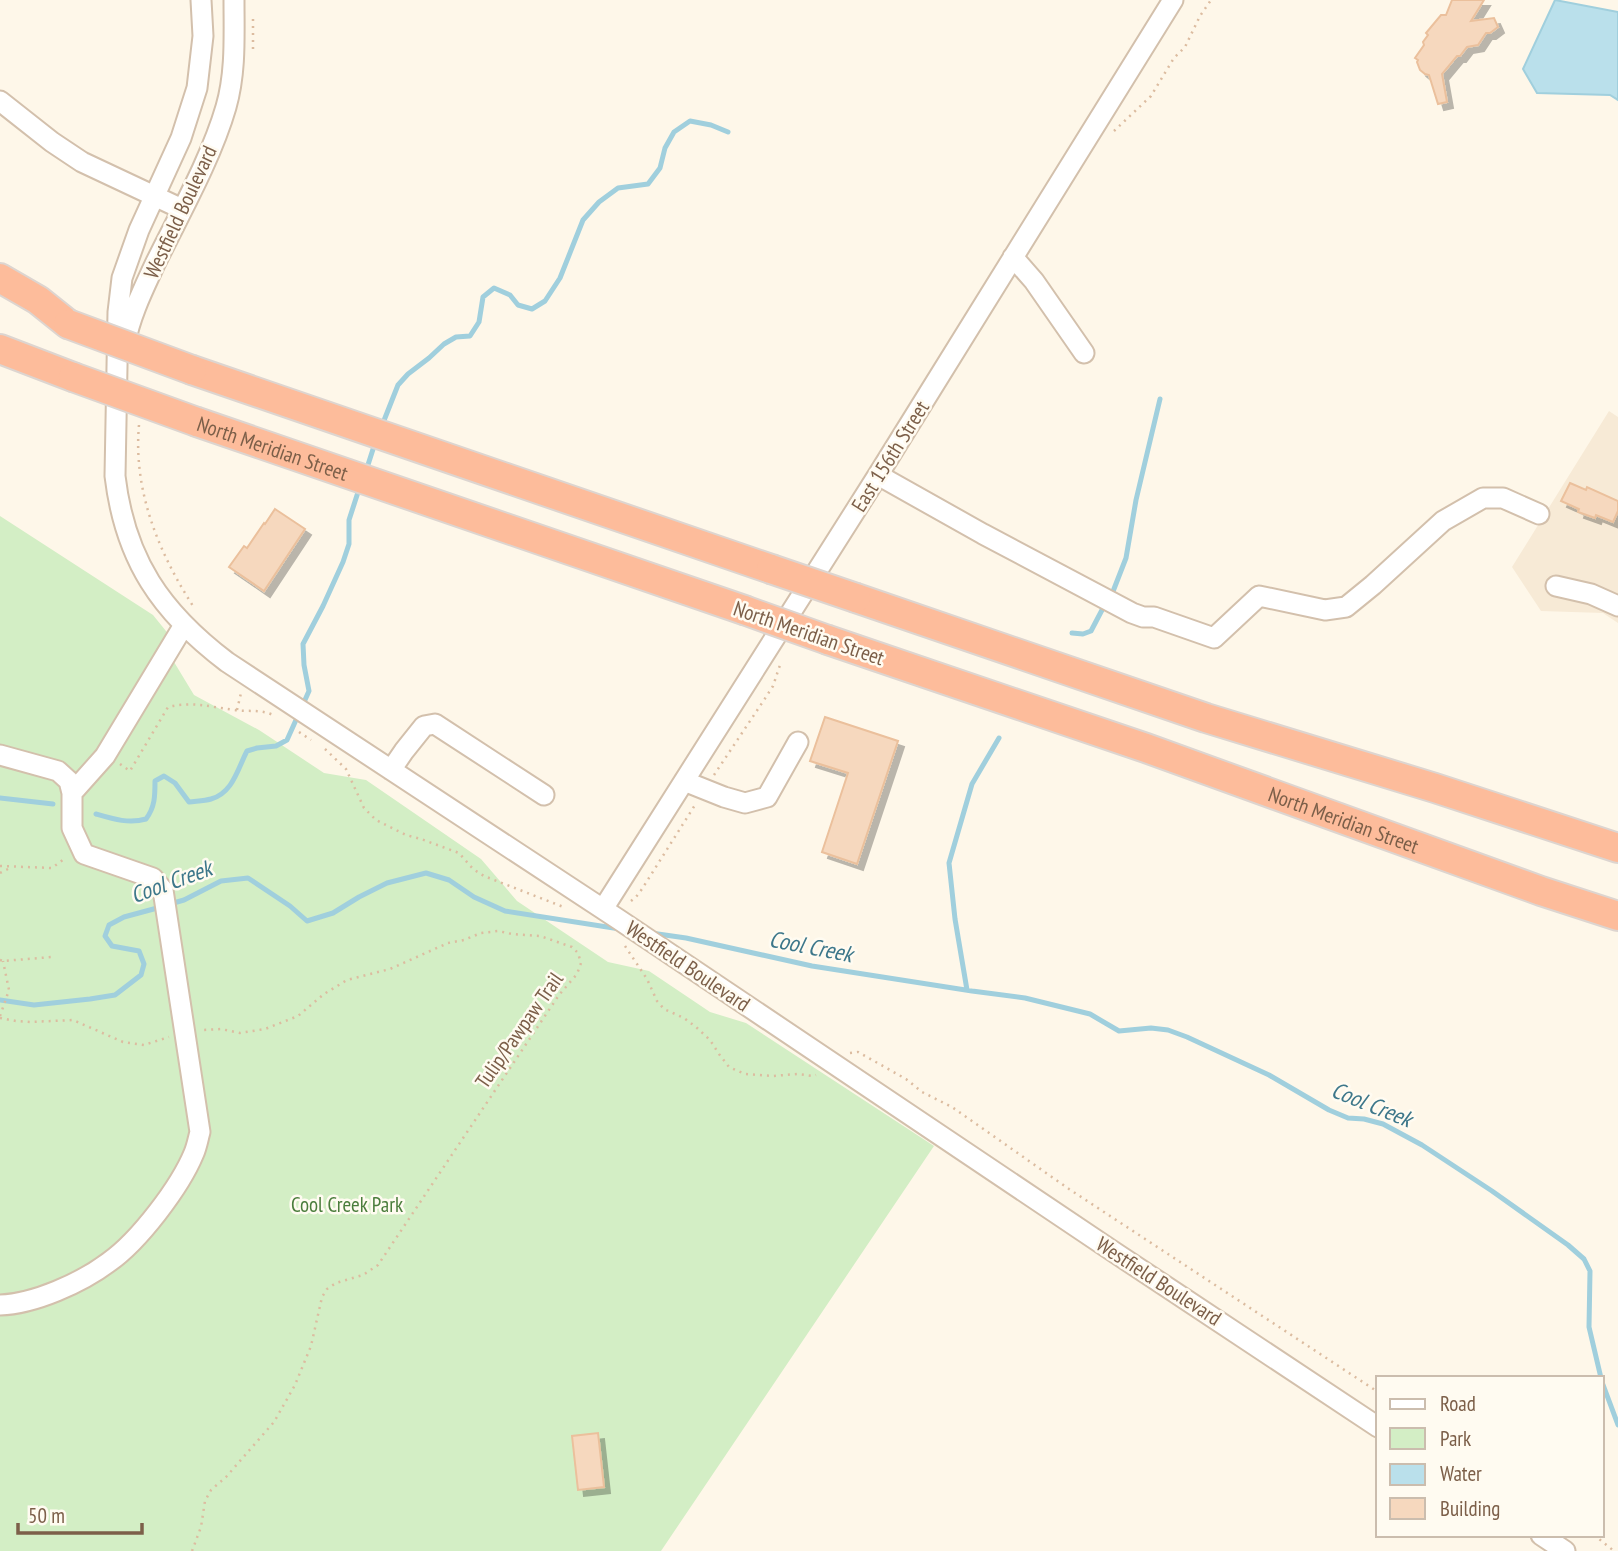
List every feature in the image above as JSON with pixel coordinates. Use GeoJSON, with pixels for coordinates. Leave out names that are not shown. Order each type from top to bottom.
{"type":"FeatureCollection","features":[{"type":"Feature","properties":{"kind":"highway"},"geometry":{"type":"LineString","coordinates":[[0,278],[38,300],[68,324]]}},
{"type":"Feature","properties":{"kind":"highway"},"geometry":{"type":"LineString","coordinates":[[0,297],[192,370],[1206,718],[1435,788],[1618,848]]}},
{"type":"Feature","properties":{"kind":"highway","name":"North Meridian Street"},"geometry":{"type":"LineString","coordinates":[[0,349],[197,422],[1146,748],[1618,918]]}},
{"type":"Feature","properties":{"kind":"highway"},"geometry":{"type":"LineString","coordinates":[[0,369],[73,377]]}},
{"type":"Feature","properties":{"kind":"highway"},"geometry":{"type":"LineString","coordinates":[[1435,788],[1618,833]]}},
{"type":"Feature","properties":{"kind":"street","name":"Westfield Boulevard"},"geometry":{"type":"LineString","coordinates":[[201,0],[203,36],[197,88],[181,138],[139,230],[122,278],[118,313],[115,476],[118,502],[133,551],[157,593],[184,625],[212,651],[306,726],[391,770],[617,910],[652,943],[1376,1426]]}},
{"type":"Feature","properties":{"kind":"street","name":"Westfield Boulevard"},"geometry":{"type":"LineString","coordinates":[[116,422],[122,356],[127,334],[146,284],[212,146],[226,105],[234,54],[234,0]]}},
{"type":"Feature","properties":{"kind":"street","name":"East 156th Street"},"geometry":{"type":"LineString","coordinates":[[617,910],[684,781],[1173,0]]}},
{"type":"Feature","properties":{"kind":"street"},"geometry":{"type":"LineString","coordinates":[[0,101],[82,162],[182,209]]}},
{"type":"Feature","properties":{"kind":"street"},"geometry":{"type":"LineString","coordinates":[[1013,257],[1034,281],[1084,353]]}},
{"type":"Feature","properties":{"kind":"street"},"geometry":{"type":"LineString","coordinates":[[878,475],[982,534],[1132,613],[1154,617],[1214,638],[1259,596],[1325,610],[1346,607],[1443,521],[1483,498],[1503,498],[1539,514]]}},
{"type":"Feature","properties":{"kind":"street"},"geometry":{"type":"LineString","coordinates":[[1556,586],[1591,594],[1618,606]]}},
{"type":"Feature","properties":{"kind":"street"},"geometry":{"type":"LineString","coordinates":[[72,793],[105,755],[184,625]]}},
{"type":"Feature","properties":{"kind":"street"},"geometry":{"type":"LineString","coordinates":[[391,770],[424,726],[435,724],[544,795]]}},
{"type":"Feature","properties":{"kind":"street"},"geometry":{"type":"LineString","coordinates":[[684,781],[745,803],[766,797],[798,741]]}},
{"type":"Feature","properties":{"kind":"street"},"geometry":{"type":"LineString","coordinates":[[0,755],[58,771],[69,782],[72,793],[72,828],[84,854],[153,878],[163,890],[200,1132],[196,1150],[164,1202],[139,1234],[110,1262],[65,1287],[39,1297],[0,1305]]}},
{"type":"Feature","properties":{"kind":"street"},"geometry":{"type":"LineString","coordinates":[[1544,1537],[1565,1551]]}},
{"type":"Feature","properties":{"kind":"path"},"geometry":{"type":"LineString","coordinates":[[1111,134],[1151,96],[1174,58],[1185,47],[1211,0]]}},
{"type":"Feature","properties":{"kind":"path"},"geometry":{"type":"LineString","coordinates":[[253,10],[253,54]]}},
{"type":"Feature","properties":{"kind":"path"},"geometry":{"type":"LineString","coordinates":[[140,415],[138,440],[141,486],[150,521],[166,559],[194,607]]}},
{"type":"Feature","properties":{"kind":"path"},"geometry":{"type":"LineString","coordinates":[[617,910],[636,897],[642,889],[773,686],[782,661]]}},
{"type":"Feature","properties":{"kind":"path"},"geometry":{"type":"LineString","coordinates":[[237,710],[241,690]]}},
{"type":"Feature","properties":{"kind":"path"},"geometry":{"type":"LineString","coordinates":[[105,755],[130,771],[168,707],[193,703],[237,710],[283,710]]}},
{"type":"Feature","properties":{"kind":"path"},"geometry":{"type":"LineString","coordinates":[[306,726],[315,743]]}},
{"type":"Feature","properties":{"kind":"path"},"geometry":{"type":"LineString","coordinates":[[324,748],[346,769],[364,808],[376,820],[406,835],[459,853],[473,869],[484,876],[572,911]]}},
{"type":"Feature","properties":{"kind":"path"},"geometry":{"type":"LineString","coordinates":[[0,866],[52,868],[64,859],[66,848]]}},
{"type":"Feature","properties":{"kind":"path"},"geometry":{"type":"LineString","coordinates":[[0,873],[12,868]]}},
{"type":"Feature","properties":{"kind":"path","name":"Tulip/Pawpaw Trail"},"geometry":{"type":"LineString","coordinates":[[0,1017],[30,1022],[73,1020],[123,1042],[144,1045],[184,1031],[221,1029],[240,1033],[265,1029],[298,1016],[324,994],[347,980],[390,969],[448,943],[481,933],[498,931],[540,936],[572,947],[578,953],[581,963],[577,974],[559,995],[378,1265],[363,1275],[336,1283],[327,1289],[322,1297],[311,1346],[285,1404],[266,1431],[226,1477],[211,1490],[205,1501],[201,1527],[192,1551]]}},
{"type":"Feature","properties":{"kind":"path"},"geometry":{"type":"LineString","coordinates":[[0,1017],[9,990],[1,960],[52,957]]}},
{"type":"Feature","properties":{"kind":"path"},"geometry":{"type":"LineString","coordinates":[[1596,1537],[1614,1551]]}},
{"type":"Feature","properties":{"kind":"shaded area"},"geometry":{"type":"Polygon","coordinates":[[[1609,411],[1618,417],[1618,623],[1603,613],[1541,611],[1512,567],[1609,411]]]}},
{"type":"Feature","properties":{"kind":"green space","name":"Cool Creek Park"},"geometry":{"type":"Polygon","coordinates":[[[0,516],[153,615],[170,636],[183,646],[174,662],[194,695],[259,730],[324,773],[366,780],[481,859],[517,901],[608,962],[649,971],[710,1012],[746,1023],[934,1146],[661,1551],[0,1551],[0,516]]]}},
{"type":"Feature","properties":{"kind":"water"},"geometry":{"type":"Polygon","coordinates":[[[1555,0],[1618,12],[1618,100],[1610,95],[1537,93],[1523,69],[1555,0]]]}},
{"type":"Feature","properties":{"kind":"building"},"geometry":{"type":"Polygon","coordinates":[[[1452,0],[1484,0],[1471,21],[1494,18],[1498,27],[1486,33],[1478,45],[1467,47],[1442,74],[1447,102],[1438,104],[1429,75],[1420,70],[1415,58],[1424,45],[1428,35],[1426,33],[1441,15],[1446,15],[1452,0]]]}},
{"type":"Feature","properties":{"kind":"building"},"geometry":{"type":"Polygon","coordinates":[[[1570,483],[1586,490],[1587,487],[1618,501],[1618,511],[1613,522],[1578,512],[1579,509],[1561,501],[1570,483]]]}},
{"type":"Feature","properties":{"kind":"building"},"geometry":{"type":"Polygon","coordinates":[[[275,509],[305,529],[264,591],[229,567],[244,546],[247,548],[275,509]]]}},
{"type":"Feature","properties":{"kind":"building"},"geometry":{"type":"Polygon","coordinates":[[[825,717],[898,741],[857,864],[822,852],[848,773],[810,761],[825,717]]]}},
{"type":"Feature","properties":{"kind":"building"},"geometry":{"type":"Polygon","coordinates":[[[598,1433],[604,1487],[578,1490],[572,1436],[598,1433]]]}},
{"type":"Feature","properties":{"kind":"waterway"},"geometry":{"type":"LineString","coordinates":[[381,428],[398,385],[444,344],[456,337],[470,336],[479,322],[483,297],[494,288],[510,295],[518,305],[532,309],[545,301],[560,278],[583,220],[599,202],[618,188],[648,184],[660,168],[665,148],[674,132],[690,121],[728,132]]}},
{"type":"Feature","properties":{"kind":"waterway"},"geometry":{"type":"LineString","coordinates":[[1112,594],[1126,558],[1136,500],[1160,399]]}},
{"type":"Feature","properties":{"kind":"waterway"},"geometry":{"type":"LineString","coordinates":[[366,471],[375,443]]}},
{"type":"Feature","properties":{"kind":"waterway"},"geometry":{"type":"LineString","coordinates":[[96,814],[127,821],[146,819],[153,806],[155,781],[164,776],[175,783],[189,802],[211,799],[230,786],[247,751],[276,746],[287,740],[309,691],[303,644],[343,562],[349,544],[349,520],[360,486]]}},
{"type":"Feature","properties":{"kind":"waterway"},"geometry":{"type":"LineString","coordinates":[[1072,633],[1083,634],[1091,631],[1102,610]]}},
{"type":"Feature","properties":{"kind":"waterway"},"geometry":{"type":"LineString","coordinates":[[967,990],[949,863],[972,784],[999,738]]}},
{"type":"Feature","properties":{"kind":"waterway"},"geometry":{"type":"LineString","coordinates":[[0,798],[53,804]]}},
{"type":"Feature","properties":{"kind":"waterway","name":"Cool Creek"},"geometry":{"type":"LineString","coordinates":[[170,904],[184,900],[221,881],[248,878],[290,906],[307,921],[333,913],[387,883],[426,873],[449,880],[474,897],[505,911],[620,929]]}},
{"type":"Feature","properties":{"kind":"waterway","name":"Cool Creek"},"geometry":{"type":"LineString","coordinates":[[0,1000],[34,1005],[115,995],[141,975],[144,964],[139,951],[112,946],[105,936],[109,925],[124,917],[161,907]]}},
{"type":"Feature","properties":{"kind":"waterway","name":"Cool Creek"},"geometry":{"type":"LineString","coordinates":[[651,933],[686,938],[812,966],[1025,998],[1090,1014],[1119,1031],[1151,1028],[1168,1030],[1269,1075],[1329,1110],[1348,1118],[1383,1124],[1422,1145],[1492,1191],[1584,1259],[1590,1271],[1589,1327],[1601,1376]]}},
{"type":"Feature","properties":{"kind":"waterway","name":"Cool Creek"},"geometry":{"type":"LineString","coordinates":[[1604,1387],[1618,1425]]}}]}
